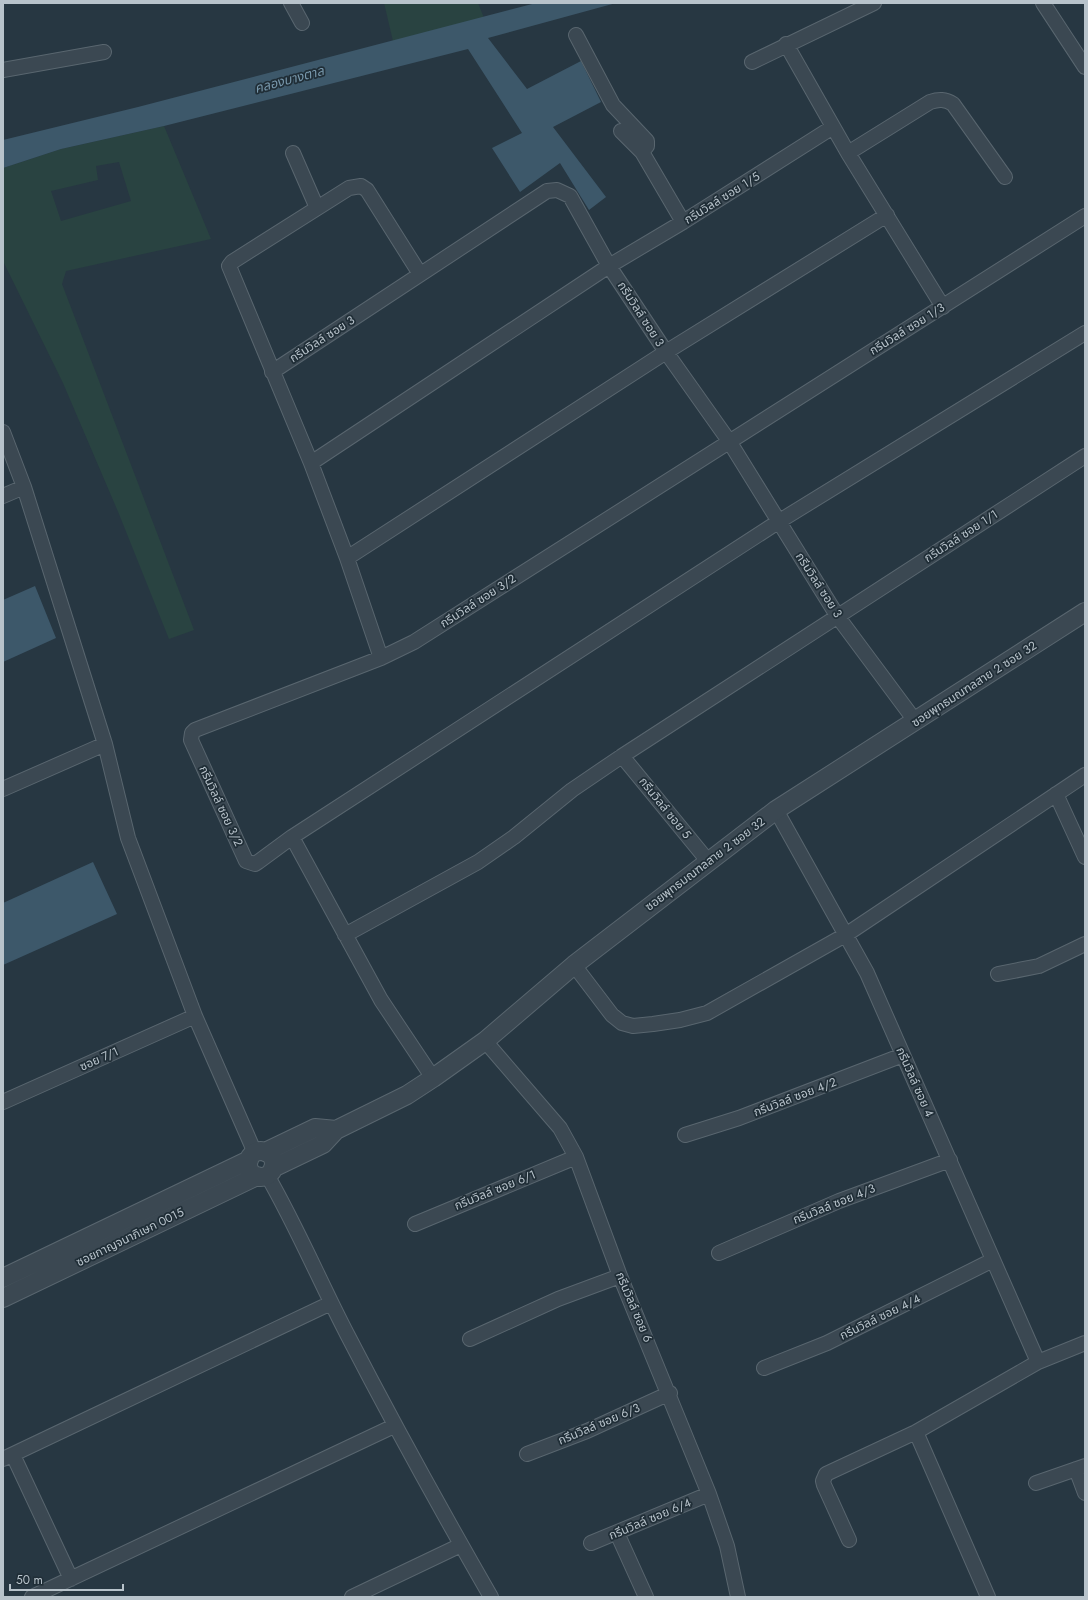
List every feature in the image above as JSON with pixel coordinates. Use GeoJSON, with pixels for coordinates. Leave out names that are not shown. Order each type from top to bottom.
{"type":"FeatureCollection","features":[{"type":"Feature","properties":{"kind":"street"},"geometry":{"type":"LineString","coordinates":[[291,3],[302,23]]}},
{"type":"Feature","properties":{"kind":"street"},"geometry":{"type":"LineString","coordinates":[[752,62],[786,44],[874,3]]}},
{"type":"Feature","properties":{"kind":"street"},"geometry":{"type":"LineString","coordinates":[[1043,3],[1085,66]]}},
{"type":"Feature","properties":{"kind":"street"},"geometry":{"type":"LineString","coordinates":[[576,35],[614,105],[647,141],[647,146],[642,152]]}},
{"type":"Feature","properties":{"kind":"street"},"geometry":{"type":"LineString","coordinates":[[786,44],[848,153],[943,307]]}},
{"type":"Feature","properties":{"kind":"street"},"geometry":{"type":"LineString","coordinates":[[3,70],[104,52]]}},
{"type":"Feature","properties":{"kind":"street"},"geometry":{"type":"LineString","coordinates":[[848,153],[930,102],[938,99],[947,100],[953,104],[1005,178]]}},
{"type":"Feature","properties":{"kind":"street","name":"กรีนวิลล์ ซอย 1/5"},"geometry":{"type":"LineString","coordinates":[[311,463],[609,266],[684,222],[833,127]]}},
{"type":"Feature","properties":{"kind":"street"},"geometry":{"type":"LineString","coordinates":[[621,131],[642,152],[684,222]]}},
{"type":"Feature","properties":{"kind":"street"},"geometry":{"type":"LineString","coordinates":[[293,153],[317,208]]}},
{"type":"Feature","properties":{"kind":"street"},"geometry":{"type":"LineString","coordinates":[[381,658],[347,558],[311,463],[272,372],[230,266],[232,262],[349,188],[364,188],[420,274]]}},
{"type":"Feature","properties":{"kind":"street","name":"กรีนวิลล์ ซอย 3"},"geometry":{"type":"LineString","coordinates":[[272,372],[548,191],[557,190],[570,196],[609,266],[666,352],[729,441],[838,617],[916,722]]}},
{"type":"Feature","properties":{"kind":"street"},"geometry":{"type":"LineString","coordinates":[[347,558],[666,352],[887,215]]}},
{"type":"Feature","properties":{"kind":"street","name":"กรีนวิลล์ ซอย 1/3"},"geometry":{"type":"LineString","coordinates":[[729,441],[1085,216]]}},
{"type":"Feature","properties":{"kind":"street","name":"กรีนวิลล์ ซอย 3/2"},"geometry":{"type":"LineString","coordinates":[[729,441],[414,642],[381,658],[192,733],[191,740],[246,861],[255,864],[292,837],[778,522],[1085,333]]}},
{"type":"Feature","properties":{"kind":"street"},"geometry":{"type":"LineString","coordinates":[[3,432],[24,487],[105,744],[128,838],[195,1016],[256,1155]]}},
{"type":"Feature","properties":{"kind":"street","name":"กรีนวิลล์ ซอย 1/1"},"geometry":{"type":"LineString","coordinates":[[345,935],[478,862],[514,836],[572,790],[622,756],[1085,456]]}},
{"type":"Feature","properties":{"kind":"street"},"geometry":{"type":"LineString","coordinates":[[3,496],[24,487]]}},
{"type":"Feature","properties":{"kind":"street","name":"ซอยพุทธมณฑลสาย 2 ซอย 32"},"geometry":{"type":"LineString","coordinates":[[265,1173],[323,1144],[336,1130],[406,1095],[433,1078],[485,1041],[574,965],[776,810],[916,722],[1085,612]]}},
{"type":"Feature","properties":{"kind":"street"},"geometry":{"type":"LineString","coordinates":[[3,788],[105,744]]}},
{"type":"Feature","properties":{"kind":"street","name":"กรีนวิลล์ ซอย 5"},"geometry":{"type":"LineString","coordinates":[[622,756],[708,861]]}},
{"type":"Feature","properties":{"kind":"street"},"geometry":{"type":"LineString","coordinates":[[574,965],[612,1015],[622,1023],[633,1026],[653,1024],[680,1020],[707,1013],[847,934],[1085,775]]}},
{"type":"Feature","properties":{"kind":"street"},"geometry":{"type":"LineString","coordinates":[[1056,794],[1085,857]]}},
{"type":"Feature","properties":{"kind":"street","name":"กรีนวิลล์ ซอย 4"},"geometry":{"type":"LineString","coordinates":[[776,810],[847,934],[867,973],[1038,1362]]}},
{"type":"Feature","properties":{"kind":"street"},"geometry":{"type":"LineString","coordinates":[[292,837],[381,1000],[433,1078]]}},
{"type":"Feature","properties":{"kind":"street"},"geometry":{"type":"LineString","coordinates":[[998,974],[1039,966],[1085,944]]}},
{"type":"Feature","properties":{"kind":"street","name":"ซอย 7/1"},"geometry":{"type":"LineString","coordinates":[[3,1102],[195,1016]]}},
{"type":"Feature","properties":{"kind":"street","name":"กรีนวิลล์ ซอย 6"},"geometry":{"type":"LineString","coordinates":[[485,1041],[560,1128],[576,1157],[620,1276],[670,1393],[710,1494],[726,1546],[738,1597]]}},
{"type":"Feature","properties":{"kind":"street","name":"กรีนวิลล์ ซอย 4/2"},"geometry":{"type":"LineString","coordinates":[[685,1135],[738,1118],[903,1055]]}},
{"type":"Feature","properties":{"kind":"street"},"geometry":{"type":"LineString","coordinates":[[256,1155],[315,1128],[336,1130]]}},
{"type":"Feature","properties":{"kind":"street"},"geometry":{"type":"LineString","coordinates":[[256,1155],[272,1159],[265,1173],[285,1208],[331,1303],[394,1426],[491,1597]]}},
{"type":"Feature","properties":{"kind":"street","name":"ซอยกาญจนาภิเษก 0015"},"geometry":{"type":"LineString","coordinates":[[3,1278],[256,1155]]}},
{"type":"Feature","properties":{"kind":"street","name":"กรีนวิลล์ ซอย 6/1"},"geometry":{"type":"LineString","coordinates":[[415,1224],[576,1157]]}},
{"type":"Feature","properties":{"kind":"street","name":"กรีนวิลล์ ซอย 4/3"},"geometry":{"type":"LineString","coordinates":[[719,1253],[839,1201],[950,1160]]}},
{"type":"Feature","properties":{"kind":"street","name":"ซอยกาญจนาภิเษก 0015"},"geometry":{"type":"LineString","coordinates":[[3,1298],[265,1173]]}},
{"type":"Feature","properties":{"kind":"street","name":"กรีนวิลล์ ซอย 4/4"},"geometry":{"type":"LineString","coordinates":[[764,1368],[827,1343],[993,1260]]}},
{"type":"Feature","properties":{"kind":"street"},"geometry":{"type":"LineString","coordinates":[[470,1339],[558,1298],[620,1276]]}},
{"type":"Feature","properties":{"kind":"street"},"geometry":{"type":"LineString","coordinates":[[71,1579],[8,1457],[331,1303]]}},
{"type":"Feature","properties":{"kind":"street"},"geometry":{"type":"LineString","coordinates":[[849,1540],[824,1485],[823,1478],[826,1474],[916,1432],[1038,1362],[1085,1343]]}},
{"type":"Feature","properties":{"kind":"street","name":"กรีนวิลล์ ซอย 6/3"},"geometry":{"type":"LineString","coordinates":[[527,1454],[587,1431],[670,1393]]}},
{"type":"Feature","properties":{"kind":"street"},"geometry":{"type":"LineString","coordinates":[[32,1597],[394,1426]]}},
{"type":"Feature","properties":{"kind":"street"},"geometry":{"type":"LineString","coordinates":[[916,1432],[988,1597]]}},
{"type":"Feature","properties":{"kind":"street"},"geometry":{"type":"LineString","coordinates":[[1036,1483],[1080,1468],[1085,1492]]}},
{"type":"Feature","properties":{"kind":"street","name":"กรีนวิลล์ ซอย 6/4"},"geometry":{"type":"LineString","coordinates":[[590,1543],[710,1494]]}},
{"type":"Feature","properties":{"kind":"street"},"geometry":{"type":"LineString","coordinates":[[617,1533],[646,1597]]}},
{"type":"Feature","properties":{"kind":"street"},"geometry":{"type":"LineString","coordinates":[[352,1597],[461,1545]]}},
{"type":"Feature","properties":{"kind":"green space"},"geometry":{"type":"Polygon","coordinates":[[[384,3],[478,3],[484,18],[393,41],[384,3]]]}},
{"type":"Feature","properties":{"kind":"green space"},"geometry":{"type":"Polygon","coordinates":[[[164,126],[211,239],[66,271],[62,284],[194,630],[169,639],[119,514],[63,383],[3,261],[3,168],[61,149],[164,126]],[[119,162],[96,166],[98,180],[51,191],[61,221],[131,201],[119,162]]]}},
{"type":"Feature","properties":{"kind":"water","name":"คลองบางตาล"},"geometry":{"type":"Polygon","coordinates":[[[536,3],[616,3],[488,38],[527,89],[581,61],[601,102],[553,127],[606,197],[589,210],[560,163],[520,192],[492,148],[522,133],[468,49],[164,126],[61,149],[3,168],[3,140],[138,107],[536,3]]]}},
{"type":"Feature","properties":{"kind":"water"},"geometry":{"type":"Polygon","coordinates":[[[35,586],[56,638],[3,662],[3,600],[35,586]]]}},
{"type":"Feature","properties":{"kind":"water"},"geometry":{"type":"Polygon","coordinates":[[[93,862],[117,914],[3,965],[3,903],[93,862]]]}}]}
